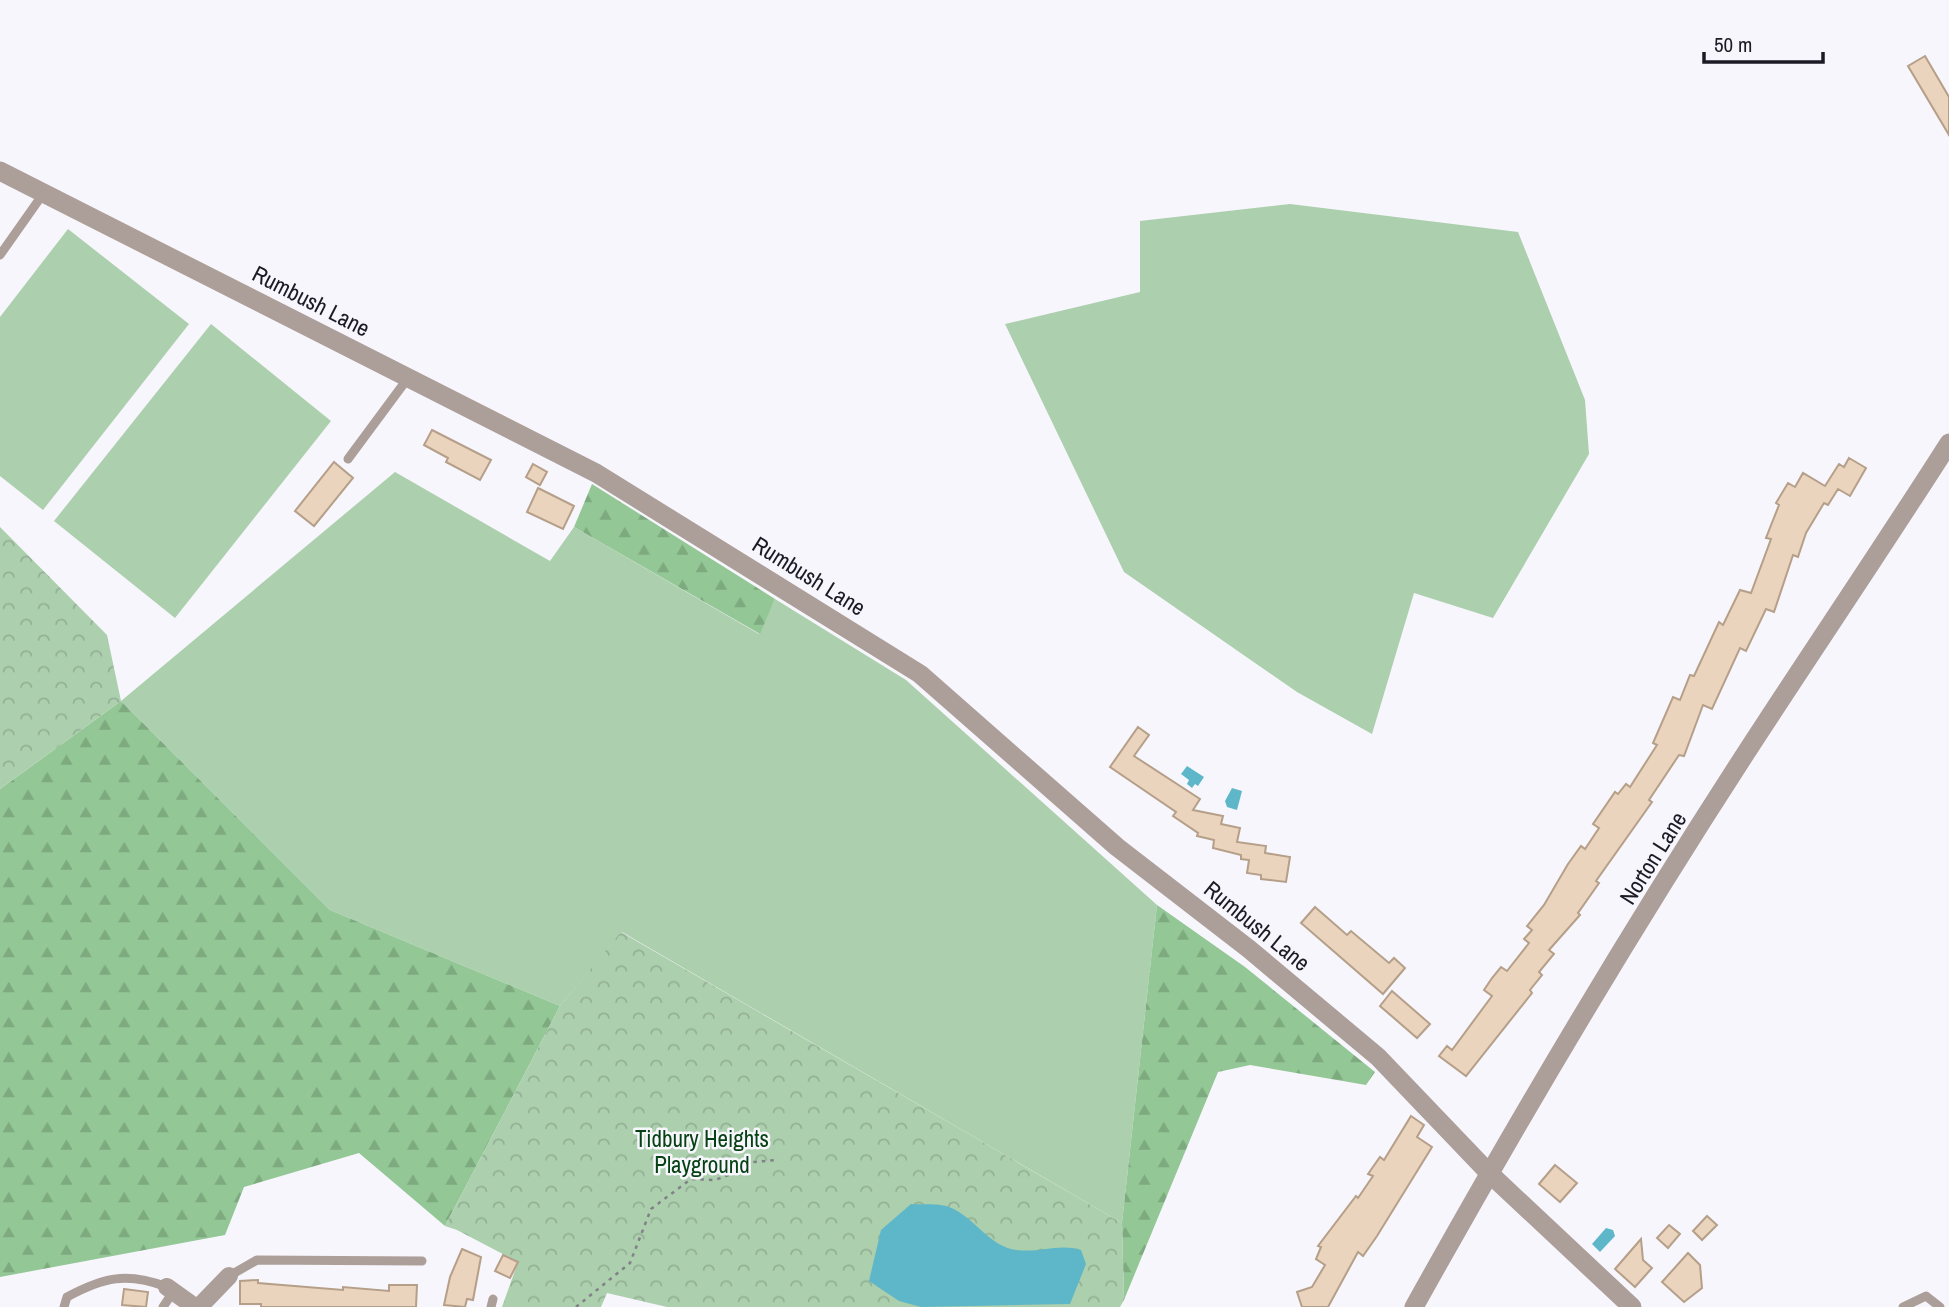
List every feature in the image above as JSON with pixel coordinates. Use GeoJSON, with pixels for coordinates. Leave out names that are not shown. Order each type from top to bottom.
{"type":"FeatureCollection","features":[{"type":"Feature","properties":{"kind":"street","name":"Rumbush Lane"},"geometry":{"type":"LineString","coordinates":[[0,171],[596,473],[920,674],[1117,847],[1249,949],[1378,1057],[1489,1173],[1632,1307]]}},
{"type":"Feature","properties":{"kind":"street","name":"Norton Lane"},"geometry":{"type":"LineString","coordinates":[[1414,1307],[1489,1173],[1771,714],[1949,443]]}},
{"type":"Feature","properties":{"kind":"street"},"geometry":{"type":"LineString","coordinates":[[170,1290],[197,1307],[229,1276]]}},
{"type":"Feature","properties":{"kind":"lane"},"geometry":{"type":"LineString","coordinates":[[0,255],[44,193]]}},
{"type":"Feature","properties":{"kind":"lane"},"geometry":{"type":"LineString","coordinates":[[348,459],[408,378]]}},
{"type":"Feature","properties":{"kind":"lane"},"geometry":{"type":"LineString","coordinates":[[229,1276],[257,1260],[422,1261]]}},
{"type":"Feature","properties":{"kind":"lane"},"geometry":{"type":"LineString","coordinates":[[64,1307],[67,1297],[89,1285],[113,1278],[133,1277],[170,1290],[163,1307]]}},
{"type":"Feature","properties":{"kind":"lane"},"geometry":{"type":"LineString","coordinates":[[1903,1307],[1926,1296],[1940,1307]]}},
{"type":"Feature","properties":{"kind":"path"},"geometry":{"type":"LineString","coordinates":[[576,1307],[630,1263],[651,1209],[675,1189],[691,1179],[715,1180],[734,1173],[741,1163],[777,1160]]}},
{"type":"Feature","properties":{"kind":"green space"},"geometry":{"type":"Polygon","coordinates":[[[1290,204],[1518,232],[1585,400],[1589,454],[1493,618],[1414,593],[1372,734],[1297,692],[1124,572],[1005,324],[1140,292],[1140,221],[1290,204]]]}},
{"type":"Feature","properties":{"kind":"green space"},"geometry":{"type":"Polygon","coordinates":[[[68,229],[189,324],[43,510],[0,476],[0,317],[68,229]]]}},
{"type":"Feature","properties":{"kind":"green space"},"geometry":{"type":"Polygon","coordinates":[[[211,324],[331,421],[175,618],[54,521],[211,324]]]}},
{"type":"Feature","properties":{"kind":"green space"},"geometry":{"type":"Polygon","coordinates":[[[395,472],[550,561],[574,527],[759,634],[775,599],[906,680],[1157,905],[1122,1223],[622,932],[560,1006],[330,910],[121,701],[395,472]]]}},
{"type":"Feature","properties":{"kind":"green space"},"geometry":{"type":"Polygon","coordinates":[[[592,484],[775,599],[760,634],[574,527],[592,484]]]}},
{"type":"Feature","properties":{"kind":"green space"},"geometry":{"type":"Polygon","coordinates":[[[0,527],[107,635],[121,701],[0,789],[0,527]]]}},
{"type":"Feature","properties":{"kind":"green space"},"geometry":{"type":"Polygon","coordinates":[[[121,701],[330,910],[560,1006],[445,1226],[359,1153],[244,1187],[225,1235],[0,1277],[0,789],[121,701]]]}},
{"type":"Feature","properties":{"kind":"green space"},"geometry":{"type":"Polygon","coordinates":[[[1157,905],[1245,967],[1375,1072],[1366,1085],[1250,1065],[1218,1072],[1124,1300],[1122,1223],[1157,905]]]}},
{"type":"Feature","properties":{"kind":"green space","name":"Tidbury Heights Playground"},"geometry":{"type":"Polygon","coordinates":[[[621,932],[1122,1223],[1124,1300],[1120,1307],[667,1307],[607,1293],[601,1307],[502,1307],[518,1262],[445,1226],[560,1006],[621,932]]]}},
{"type":"Feature","properties":{"kind":"water"},"geometry":{"type":"Polygon","coordinates":[[[1187,766],[1204,777],[1198,786],[1195,784],[1192,788],[1187,784],[1189,780],[1181,774],[1187,766]]]}},
{"type":"Feature","properties":{"kind":"water"},"geometry":{"type":"Polygon","coordinates":[[[1232,788],[1242,791],[1237,810],[1227,807],[1225,801],[1232,788]]]}},
{"type":"Feature","properties":{"kind":"water"},"geometry":{"type":"Polygon","coordinates":[[[911,1204],[949,1207],[1007,1248],[1025,1251],[1065,1247],[1081,1250],[1086,1264],[1070,1304],[921,1307],[899,1301],[869,1281],[881,1230],[911,1204]]]}},
{"type":"Feature","properties":{"kind":"water"},"geometry":{"type":"Polygon","coordinates":[[[1606,1228],[1613,1230],[1615,1236],[1600,1252],[1592,1244],[1606,1228]]]}},
{"type":"Feature","properties":{"kind":"building"},"geometry":{"type":"Polygon","coordinates":[[[1925,56],[1949,97],[1949,135],[1908,66],[1925,56]]]}},
{"type":"Feature","properties":{"kind":"building"},"geometry":{"type":"Polygon","coordinates":[[[432,430],[491,460],[480,480],[446,462],[448,458],[424,445],[432,430]]]}},
{"type":"Feature","properties":{"kind":"building"},"geometry":{"type":"Polygon","coordinates":[[[1849,458],[1866,468],[1850,496],[1838,489],[1828,505],[1824,503],[1806,533],[1798,557],[1793,555],[1774,612],[1766,609],[1746,651],[1740,648],[1712,709],[1703,705],[1684,756],[1679,755],[1649,800],[1652,802],[1596,881],[1599,883],[1578,913],[1580,915],[1549,950],[1554,954],[1539,972],[1542,975],[1530,990],[1532,993],[1466,1076],[1439,1056],[1447,1046],[1452,1050],[1492,996],[1484,990],[1492,978],[1501,967],[1507,971],[1529,943],[1524,939],[1532,930],[1527,926],[1544,905],[1581,846],[1585,849],[1599,828],[1593,824],[1615,792],[1618,794],[1626,784],[1630,787],[1657,745],[1653,743],[1673,697],[1680,700],[1690,675],[1694,676],[1719,622],[1723,625],[1740,590],[1751,593],[1771,539],[1766,538],[1779,505],[1776,503],[1788,483],[1795,487],[1803,473],[1825,486],[1839,464],[1844,467],[1849,458]]]}},
{"type":"Feature","properties":{"kind":"building"},"geometry":{"type":"Polygon","coordinates":[[[334,462],[353,478],[314,526],[295,511],[334,462]]]}},
{"type":"Feature","properties":{"kind":"building"},"geometry":{"type":"Polygon","coordinates":[[[533,464],[547,472],[540,485],[526,477],[533,464]]]}},
{"type":"Feature","properties":{"kind":"building"},"geometry":{"type":"Polygon","coordinates":[[[538,488],[574,506],[563,529],[527,512],[538,488]]]}},
{"type":"Feature","properties":{"kind":"building"},"geometry":{"type":"Polygon","coordinates":[[[1138,727],[1149,735],[1134,756],[1200,799],[1193,810],[1223,816],[1221,824],[1240,828],[1237,842],[1266,846],[1265,853],[1290,857],[1286,882],[1261,879],[1261,875],[1247,873],[1249,860],[1241,859],[1241,855],[1213,848],[1214,840],[1197,836],[1198,833],[1173,816],[1176,812],[1110,767],[1138,727]]]}},
{"type":"Feature","properties":{"kind":"building"},"geometry":{"type":"Polygon","coordinates":[[[1315,907],[1347,935],[1351,931],[1389,963],[1394,958],[1405,968],[1383,994],[1301,923],[1315,907]]]}},
{"type":"Feature","properties":{"kind":"building"},"geometry":{"type":"Polygon","coordinates":[[[1392,991],[1430,1024],[1417,1038],[1380,1006],[1392,991]]]}},
{"type":"Feature","properties":{"kind":"building"},"geometry":{"type":"Polygon","coordinates":[[[1411,1116],[1424,1125],[1417,1137],[1432,1147],[1363,1256],[1358,1252],[1328,1307],[1302,1307],[1297,1292],[1312,1287],[1325,1265],[1316,1259],[1321,1247],[1318,1246],[1356,1196],[1358,1198],[1373,1176],[1368,1174],[1380,1157],[1384,1160],[1411,1116]]]}},
{"type":"Feature","properties":{"kind":"building"},"geometry":{"type":"Polygon","coordinates":[[[1555,1165],[1577,1183],[1560,1202],[1539,1184],[1555,1165]]]}},
{"type":"Feature","properties":{"kind":"building"},"geometry":{"type":"Polygon","coordinates":[[[1707,1216],[1717,1225],[1702,1240],[1693,1231],[1707,1216]]]}},
{"type":"Feature","properties":{"kind":"building"},"geometry":{"type":"Polygon","coordinates":[[[1669,1225],[1680,1234],[1668,1248],[1657,1238],[1669,1225]]]}},
{"type":"Feature","properties":{"kind":"building"},"geometry":{"type":"Polygon","coordinates":[[[1641,1239],[1643,1260],[1652,1268],[1635,1287],[1615,1269],[1641,1239]]]}},
{"type":"Feature","properties":{"kind":"building"},"geometry":{"type":"Polygon","coordinates":[[[462,1249],[481,1257],[473,1300],[467,1299],[465,1307],[444,1305],[450,1277],[462,1249]]]}},
{"type":"Feature","properties":{"kind":"building"},"geometry":{"type":"Polygon","coordinates":[[[1688,1253],[1700,1265],[1702,1288],[1684,1302],[1662,1282],[1688,1253]]]}},
{"type":"Feature","properties":{"kind":"building"},"geometry":{"type":"Polygon","coordinates":[[[503,1255],[518,1262],[510,1278],[495,1271],[503,1255]]]}},
{"type":"Feature","properties":{"kind":"building"},"geometry":{"type":"Polygon","coordinates":[[[258,1280],[258,1283],[343,1290],[343,1287],[389,1291],[389,1285],[417,1285],[416,1307],[261,1307],[261,1304],[240,1304],[240,1281],[258,1280]]]}},
{"type":"Feature","properties":{"kind":"building"},"geometry":{"type":"Polygon","coordinates":[[[124,1289],[148,1292],[146,1307],[122,1305],[124,1289]]]}}]}
